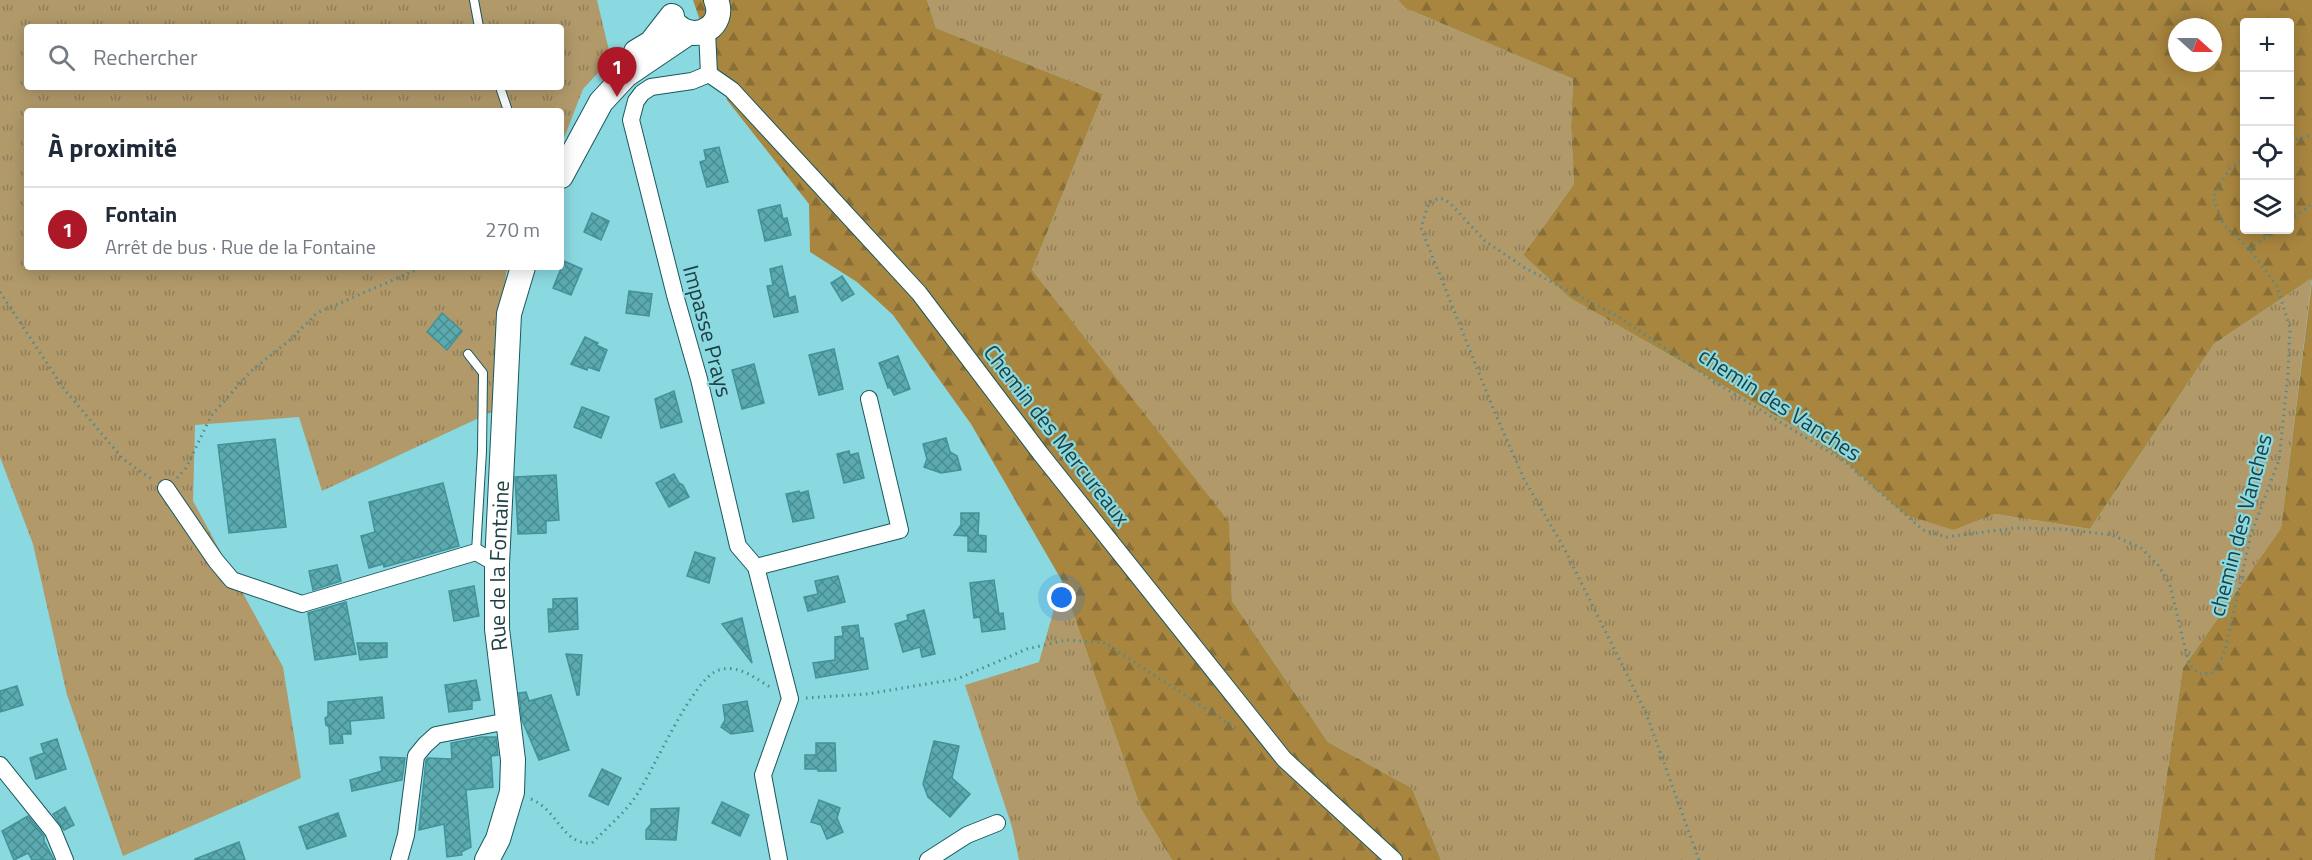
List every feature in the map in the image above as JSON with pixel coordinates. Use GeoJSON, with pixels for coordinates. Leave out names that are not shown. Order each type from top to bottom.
{"type":"FeatureCollection","features":[{"type":"Feature","properties":{"kind":"street"},"geometry":{"type":"LineString","coordinates":[[564,153],[585,101],[602,78],[617,63],[651,44],[685,20],[717,19],[716,0]]}},
{"type":"Feature","properties":{"kind":"street"},"geometry":{"type":"LineString","coordinates":[[685,20],[709,74]]}},
{"type":"Feature","properties":{"kind":"street"},"geometry":{"type":"LineString","coordinates":[[564,170],[601,102],[626,75],[685,20]]}},
{"type":"Feature","properties":{"kind":"street","name":"Impasse Prays"},"geometry":{"type":"LineString","coordinates":[[709,74],[692,81],[651,87],[636,101],[631,120],[675,295],[699,379],[738,546],[756,567],[790,699]]}},
{"type":"Feature","properties":{"kind":"street","name":"Chemin des Mercureaux"},"geometry":{"type":"LineString","coordinates":[[709,74],[732,90],[919,293],[1041,453],[1284,759],[1394,860]]}},
{"type":"Feature","properties":{"kind":"street","name":"Rue de la Fontaine"},"geometry":{"type":"LineString","coordinates":[[487,860],[498,839],[512,792],[513,760],[497,629],[497,564],[509,314],[522,270]]}},
{"type":"Feature","properties":{"kind":"street"},"geometry":{"type":"LineString","coordinates":[[756,567],[900,530],[869,399]]}},
{"type":"Feature","properties":{"kind":"street"},"geometry":{"type":"LineString","coordinates":[[166,488],[216,561],[232,580],[302,604],[476,552],[497,564]]}},
{"type":"Feature","properties":{"kind":"street"},"geometry":{"type":"LineString","coordinates":[[779,860],[763,775],[790,699]]}},
{"type":"Feature","properties":{"kind":"street"},"geometry":{"type":"LineString","coordinates":[[399,860],[406,835],[416,756],[424,745],[436,735],[508,721]]}},
{"type":"Feature","properties":{"kind":"street"},"geometry":{"type":"LineString","coordinates":[[0,765],[53,831],[65,860]]}},
{"type":"Feature","properties":{"kind":"street"},"geometry":{"type":"LineString","coordinates":[[928,860],[967,835],[997,823]]}},
{"type":"Feature","properties":{"kind":"lane"},"geometry":{"type":"LineString","coordinates":[[474,0],[478,24]]}},
{"type":"Feature","properties":{"kind":"lane"},"geometry":{"type":"LineString","coordinates":[[501,90],[507,108]]}},
{"type":"Feature","properties":{"kind":"lane"},"geometry":{"type":"LineString","coordinates":[[468,354],[483,373],[482,451],[476,552]]}},
{"type":"Feature","properties":{"kind":"path"},"geometry":{"type":"LineString","coordinates":[[2294,140],[2312,135]]}},
{"type":"Feature","properties":{"kind":"path","name":"chemin des Vanches"},"geometry":{"type":"LineString","coordinates":[[1699,860],[1646,713],[1564,548],[1524,479],[1495,413],[1421,228],[1429,202],[1440,198],[1449,202],[1485,241],[1525,268],[1617,316],[1718,384],[1844,461],[1923,530],[1947,537],[2014,528],[2063,529],[2112,535],[2141,548],[2158,565],[2170,585],[2189,664],[2199,674],[2214,673],[2224,651],[2251,534],[2279,460],[2288,374],[2289,328],[2277,286],[2249,249],[2223,224],[2213,197],[2230,168],[2240,162]]}},
{"type":"Feature","properties":{"kind":"path"},"geometry":{"type":"LineString","coordinates":[[2294,217],[2312,204]]}},
{"type":"Feature","properties":{"kind":"path"},"geometry":{"type":"LineString","coordinates":[[2249,249],[2271,234]]}},
{"type":"Feature","properties":{"kind":"path"},"geometry":{"type":"LineString","coordinates":[[0,292],[71,398],[123,459],[166,488],[186,468],[211,416],[250,371],[290,340],[317,313],[416,270]]}},
{"type":"Feature","properties":{"kind":"path"},"geometry":{"type":"LineString","coordinates":[[512,792],[542,803],[569,837],[581,844],[592,843],[634,800],[681,716],[707,677],[717,670],[728,668],[744,672],[790,699],[867,694],[957,679],[1026,649],[1066,639],[1105,643],[1244,734]]}},
{"type":"Feature","properties":{"kind":"green space"},"geometry":{"type":"Polygon","coordinates":[[[0,0],[597,0],[611,59],[583,89],[564,138],[564,108],[24,108],[24,270],[508,270],[494,411],[322,491],[299,417],[195,425],[193,501],[283,667],[301,778],[123,856],[67,695],[33,544],[0,457],[0,0]]]}},
{"type":"Feature","properties":{"kind":"green space"},"geometry":{"type":"Polygon","coordinates":[[[693,0],[927,0],[936,28],[1103,94],[1032,270],[1229,522],[1232,601],[1328,742],[1412,788],[1441,860],[1172,860],[1141,809],[1062,581],[971,424],[893,315],[857,282],[810,252],[809,204],[727,100],[693,0]]]}},
{"type":"Feature","properties":{"kind":"green space"},"geometry":{"type":"Polygon","coordinates":[[[927,0],[1398,0],[1405,8],[1573,79],[1571,127],[1574,184],[1523,255],[1570,298],[1801,430],[1845,461],[1954,530],[1995,514],[2090,529],[2214,344],[2312,278],[2281,528],[2183,668],[2154,860],[1441,860],[1412,788],[1328,742],[1232,601],[1228,522],[1032,270],[1103,94],[936,28],[927,0]]]}},
{"type":"Feature","properties":{"kind":"green space"},"geometry":{"type":"Polygon","coordinates":[[[1398,0],[2312,0],[2312,278],[2214,344],[2090,529],[1995,514],[1954,530],[1906,515],[1845,461],[1801,430],[1570,298],[1523,255],[1574,184],[1571,127],[1573,79],[1405,8],[1398,0]]]}},
{"type":"Feature","properties":{"kind":"green space"},"geometry":{"type":"Polygon","coordinates":[[[2312,281],[2312,860],[2154,860],[2183,668],[2281,528],[2312,281]]]}},
{"type":"Feature","properties":{"kind":"green space"},"geometry":{"type":"Polygon","coordinates":[[[1062,581],[1141,809],[1172,860],[1019,860],[1012,827],[965,685],[1039,662],[1062,581]]]}},
{"type":"Feature","properties":{"kind":"building"},"geometry":{"type":"Polygon","coordinates":[[[719,147],[728,182],[707,187],[700,162],[706,160],[704,150],[719,147]]]}},
{"type":"Feature","properties":{"kind":"building"},"geometry":{"type":"Polygon","coordinates":[[[780,205],[783,219],[787,218],[791,235],[765,241],[758,210],[780,205]]]}},
{"type":"Feature","properties":{"kind":"building"},"geometry":{"type":"Polygon","coordinates":[[[592,213],[609,221],[601,240],[584,232],[592,213]]]}},
{"type":"Feature","properties":{"kind":"building"},"geometry":{"type":"Polygon","coordinates":[[[564,261],[582,269],[571,295],[553,288],[560,270],[564,270],[564,261]]]}},
{"type":"Feature","properties":{"kind":"building"},"geometry":{"type":"Polygon","coordinates":[[[782,266],[789,298],[795,296],[798,312],[774,317],[767,286],[773,285],[770,269],[782,266]]]}},
{"type":"Feature","properties":{"kind":"building"},"geometry":{"type":"Polygon","coordinates":[[[842,276],[854,294],[842,301],[831,283],[842,276]]]}},
{"type":"Feature","properties":{"kind":"building"},"geometry":{"type":"Polygon","coordinates":[[[629,291],[652,294],[649,316],[626,313],[629,291]]]}},
{"type":"Feature","properties":{"kind":"building"},"geometry":{"type":"Polygon","coordinates":[[[442,313],[462,331],[447,350],[427,332],[442,313]]]}},
{"type":"Feature","properties":{"kind":"building"},"geometry":{"type":"Polygon","coordinates":[[[585,337],[607,350],[599,371],[588,367],[587,370],[571,364],[585,337]]]}},
{"type":"Feature","properties":{"kind":"building"},"geometry":{"type":"Polygon","coordinates":[[[834,349],[843,389],[819,395],[809,355],[834,349]]]}},
{"type":"Feature","properties":{"kind":"building"},"geometry":{"type":"Polygon","coordinates":[[[898,356],[910,389],[894,395],[890,387],[888,388],[879,363],[898,356]]]}},
{"type":"Feature","properties":{"kind":"building"},"geometry":{"type":"Polygon","coordinates":[[[754,364],[764,403],[742,409],[732,370],[754,364]]]}},
{"type":"Feature","properties":{"kind":"building"},"geometry":{"type":"Polygon","coordinates":[[[674,391],[682,422],[661,428],[655,399],[674,391]]]}},
{"type":"Feature","properties":{"kind":"building"},"geometry":{"type":"Polygon","coordinates":[[[582,407],[609,417],[601,438],[574,427],[582,407]]]}},
{"type":"Feature","properties":{"kind":"building"},"geometry":{"type":"Polygon","coordinates":[[[946,438],[950,452],[957,456],[961,470],[941,473],[924,467],[927,459],[923,444],[946,438]]]}},
{"type":"Feature","properties":{"kind":"building"},"geometry":{"type":"Polygon","coordinates":[[[275,439],[286,527],[229,533],[218,445],[275,439]]]}},
{"type":"Feature","properties":{"kind":"building"},"geometry":{"type":"Polygon","coordinates":[[[849,451],[850,455],[858,453],[864,478],[844,483],[837,454],[849,451]]]}},
{"type":"Feature","properties":{"kind":"building"},"geometry":{"type":"Polygon","coordinates":[[[674,474],[689,497],[669,507],[656,483],[674,474]]]}},
{"type":"Feature","properties":{"kind":"building"},"geometry":{"type":"Polygon","coordinates":[[[556,475],[559,520],[546,521],[546,533],[518,534],[515,477],[556,475]]]}},
{"type":"Feature","properties":{"kind":"building"},"geometry":{"type":"Polygon","coordinates":[[[443,483],[459,546],[384,567],[383,564],[369,568],[361,536],[375,532],[369,502],[443,483]]]}},
{"type":"Feature","properties":{"kind":"building"},"geometry":{"type":"Polygon","coordinates":[[[799,491],[800,493],[808,491],[814,518],[793,522],[786,494],[799,491]]]}},
{"type":"Feature","properties":{"kind":"building"},"geometry":{"type":"Polygon","coordinates":[[[961,513],[979,513],[978,535],[986,536],[986,552],[968,551],[968,536],[954,535],[961,525],[961,513]]]}},
{"type":"Feature","properties":{"kind":"building"},"geometry":{"type":"Polygon","coordinates":[[[695,552],[715,558],[709,583],[687,576],[695,552]]]}},
{"type":"Feature","properties":{"kind":"building"},"geometry":{"type":"Polygon","coordinates":[[[337,565],[341,581],[313,590],[309,571],[337,565]]]}},
{"type":"Feature","properties":{"kind":"building"},"geometry":{"type":"Polygon","coordinates":[[[838,576],[845,602],[808,611],[804,597],[818,594],[815,581],[838,576]]]}},
{"type":"Feature","properties":{"kind":"building"},"geometry":{"type":"Polygon","coordinates":[[[994,580],[999,614],[1003,613],[1005,629],[982,632],[980,617],[974,618],[970,583],[994,580]]]}},
{"type":"Feature","properties":{"kind":"building"},"geometry":{"type":"Polygon","coordinates":[[[474,586],[479,616],[454,621],[449,591],[474,586]]]}},
{"type":"Feature","properties":{"kind":"building"},"geometry":{"type":"Polygon","coordinates":[[[577,598],[578,629],[549,632],[548,609],[553,609],[553,599],[577,598]]]}},
{"type":"Feature","properties":{"kind":"building"},"geometry":{"type":"Polygon","coordinates":[[[346,602],[356,654],[315,660],[308,613],[346,602]]]}},
{"type":"Feature","properties":{"kind":"building"},"geometry":{"type":"Polygon","coordinates":[[[924,610],[935,654],[922,657],[920,647],[903,652],[895,624],[908,620],[907,615],[924,610]]]}},
{"type":"Feature","properties":{"kind":"building"},"geometry":{"type":"Polygon","coordinates":[[[742,618],[752,663],[722,624],[742,618]]]}},
{"type":"Feature","properties":{"kind":"building"},"geometry":{"type":"Polygon","coordinates":[[[858,625],[860,638],[863,638],[868,669],[816,678],[813,663],[835,660],[835,637],[843,636],[842,627],[858,625]]]}},
{"type":"Feature","properties":{"kind":"building"},"geometry":{"type":"Polygon","coordinates":[[[357,643],[387,643],[387,657],[360,660],[357,643]]]}},
{"type":"Feature","properties":{"kind":"building"},"geometry":{"type":"Polygon","coordinates":[[[566,654],[582,655],[579,695],[577,695],[566,654]]]}},
{"type":"Feature","properties":{"kind":"building"},"geometry":{"type":"Polygon","coordinates":[[[476,680],[480,700],[472,701],[472,709],[449,712],[445,685],[476,680]]]}},
{"type":"Feature","properties":{"kind":"building"},"geometry":{"type":"Polygon","coordinates":[[[17,686],[23,705],[0,712],[0,691],[17,686]]]}},
{"type":"Feature","properties":{"kind":"building"},"geometry":{"type":"Polygon","coordinates":[[[526,692],[529,701],[551,695],[569,750],[539,760],[522,720],[519,693],[526,692]]]}},
{"type":"Feature","properties":{"kind":"building"},"geometry":{"type":"Polygon","coordinates":[[[382,697],[384,718],[350,721],[351,734],[342,734],[343,743],[330,744],[329,727],[326,725],[325,718],[328,716],[328,702],[382,697]]]}},
{"type":"Feature","properties":{"kind":"building"},"geometry":{"type":"Polygon","coordinates":[[[747,701],[753,731],[731,734],[721,727],[725,720],[723,705],[747,701]]]}},
{"type":"Feature","properties":{"kind":"building"},"geometry":{"type":"Polygon","coordinates":[[[482,737],[496,737],[498,755],[491,756],[493,787],[466,790],[471,847],[461,852],[462,855],[447,857],[444,824],[419,830],[426,760],[428,758],[452,759],[451,743],[482,737]]]}},
{"type":"Feature","properties":{"kind":"building"},"geometry":{"type":"Polygon","coordinates":[[[57,739],[66,769],[36,779],[30,758],[44,753],[41,744],[57,739]]]}},
{"type":"Feature","properties":{"kind":"building"},"geometry":{"type":"Polygon","coordinates":[[[934,741],[959,746],[952,778],[970,794],[950,817],[928,797],[923,784],[934,741]]]}},
{"type":"Feature","properties":{"kind":"building"},"geometry":{"type":"Polygon","coordinates":[[[816,743],[835,743],[836,771],[805,769],[805,755],[816,755],[816,743]]]}},
{"type":"Feature","properties":{"kind":"building"},"geometry":{"type":"Polygon","coordinates":[[[380,757],[405,758],[402,780],[352,791],[350,780],[382,771],[380,757]]]}},
{"type":"Feature","properties":{"kind":"building"},"geometry":{"type":"Polygon","coordinates":[[[602,769],[621,778],[608,805],[589,796],[602,769]]]}},
{"type":"Feature","properties":{"kind":"building"},"geometry":{"type":"Polygon","coordinates":[[[819,800],[840,808],[837,818],[843,832],[827,839],[821,825],[811,822],[819,800]]]}},
{"type":"Feature","properties":{"kind":"building"},"geometry":{"type":"Polygon","coordinates":[[[722,802],[749,815],[740,836],[712,823],[722,802]]]}},
{"type":"Feature","properties":{"kind":"building"},"geometry":{"type":"Polygon","coordinates":[[[65,807],[74,825],[64,830],[53,814],[65,807]]]}},
{"type":"Feature","properties":{"kind":"building"},"geometry":{"type":"Polygon","coordinates":[[[679,808],[676,840],[646,839],[646,830],[651,824],[651,809],[679,808]]]}},
{"type":"Feature","properties":{"kind":"building"},"geometry":{"type":"Polygon","coordinates":[[[338,813],[346,836],[307,849],[299,827],[338,813]]]}},
{"type":"Feature","properties":{"kind":"building"},"geometry":{"type":"Polygon","coordinates":[[[28,816],[44,836],[44,841],[54,860],[32,860],[28,853],[14,860],[2,831],[28,816]]]}},
{"type":"Feature","properties":{"kind":"building"},"geometry":{"type":"Polygon","coordinates":[[[239,842],[245,860],[195,860],[195,859],[239,842]]]}},
{"type":"Feature","properties":{"kind":"place","name":"Fontain"},"geometry":{"type":"Point","coordinates":[617,97]}}]}
